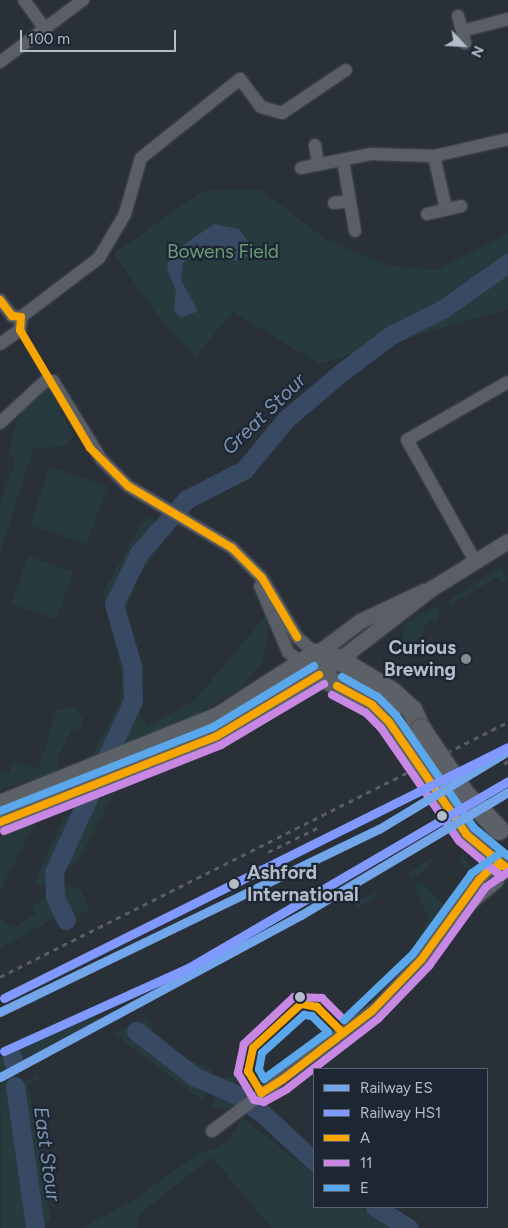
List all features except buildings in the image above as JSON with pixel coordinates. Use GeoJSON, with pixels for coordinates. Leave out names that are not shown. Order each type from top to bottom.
{"type":"FeatureCollection","features":[{"type":"Feature","properties":{"kind":"main road"},"geometry":{"type":"LineString","coordinates":[[0,804],[50,784],[217,736],[313,664],[338,659],[392,692],[412,710],[421,729],[464,793],[504,833]]}},
{"type":"Feature","properties":{"kind":"main road"},"geometry":{"type":"LineString","coordinates":[[313,664],[337,686],[372,705],[403,737],[467,835],[506,865]]}},
{"type":"Feature","properties":{"kind":"main road"},"geometry":{"type":"LineString","coordinates":[[0,822],[41,806],[129,761]]}},
{"type":"Feature","properties":{"kind":"street"},"geometry":{"type":"LineString","coordinates":[[24,0],[45,29]]}},
{"type":"Feature","properties":{"kind":"street"},"geometry":{"type":"LineString","coordinates":[[0,62],[83,0]]}},
{"type":"Feature","properties":{"kind":"street"},"geometry":{"type":"LineString","coordinates":[[458,16],[463,37],[508,19]]}},
{"type":"Feature","properties":{"kind":"street"},"geometry":{"type":"LineString","coordinates":[[0,344],[20,323],[99,258],[125,214],[136,170],[149,148],[240,79],[261,106],[282,113],[346,70]]}},
{"type":"Feature","properties":{"kind":"street"},"geometry":{"type":"LineString","coordinates":[[301,168],[392,152],[434,156],[508,139]]}},
{"type":"Feature","properties":{"kind":"street"},"geometry":{"type":"LineString","coordinates":[[315,145],[318,165]]}},
{"type":"Feature","properties":{"kind":"street"},"geometry":{"type":"LineString","coordinates":[[434,156],[446,210]]}},
{"type":"Feature","properties":{"kind":"street"},"geometry":{"type":"LineString","coordinates":[[343,160],[355,231]]}},
{"type":"Feature","properties":{"kind":"street"},"geometry":{"type":"LineString","coordinates":[[334,203],[350,201]]}},
{"type":"Feature","properties":{"kind":"street"},"geometry":{"type":"LineString","coordinates":[[427,214],[461,206]]}},
{"type":"Feature","properties":{"kind":"street"},"geometry":{"type":"LineString","coordinates":[[0,300],[20,323]]}},
{"type":"Feature","properties":{"kind":"street"},"geometry":{"type":"LineString","coordinates":[[0,423],[50,380],[101,460],[128,486],[164,506],[243,559],[260,584],[288,652],[313,664],[386,606],[432,588]]}},
{"type":"Feature","properties":{"kind":"street"},"geometry":{"type":"LineString","coordinates":[[475,561],[408,440],[508,382]]}},
{"type":"Feature","properties":{"kind":"street"},"geometry":{"type":"LineString","coordinates":[[338,659],[432,588],[508,541]]}},
{"type":"Feature","properties":{"kind":"street"},"geometry":{"type":"LineString","coordinates":[[212,1131],[233,1113],[376,1008],[457,915],[498,882],[506,865]]}},
{"type":"Feature","properties":{"kind":"green space","name":"Bowens Field"},"geometry":{"type":"Polygon","coordinates":[[[261,190],[327,240],[390,266],[436,270],[508,234],[508,309],[319,364],[233,312],[195,357],[164,324],[114,254],[202,191],[261,190]]]}},
{"type":"Feature","properties":{"kind":"green space"},"geometry":{"type":"Polygon","coordinates":[[[49,388],[73,435],[65,446],[33,449],[0,553],[0,504],[15,462],[10,453],[12,435],[21,411],[49,388]]]}},
{"type":"Feature","properties":{"kind":"green space"},"geometry":{"type":"Polygon","coordinates":[[[50,467],[107,486],[87,544],[30,525],[50,467]]]}},
{"type":"Feature","properties":{"kind":"green space"},"geometry":{"type":"Polygon","coordinates":[[[146,516],[172,531],[133,584],[136,588],[124,613],[144,668],[137,710],[147,727],[195,700],[267,614],[268,638],[262,663],[241,688],[183,723],[91,758],[120,702],[122,677],[103,592],[146,516]]]}},
{"type":"Feature","properties":{"kind":"green space"},"geometry":{"type":"Polygon","coordinates":[[[28,556],[73,572],[56,619],[11,604],[28,556]]]}},
{"type":"Feature","properties":{"kind":"green space"},"geometry":{"type":"Polygon","coordinates":[[[501,567],[508,579],[501,583],[497,577],[454,603],[457,609],[447,602],[501,567]]]}},
{"type":"Feature","properties":{"kind":"green space"},"geometry":{"type":"Polygon","coordinates":[[[436,606],[440,615],[436,623],[429,619],[416,645],[402,642],[403,625],[436,606]]]}},
{"type":"Feature","properties":{"kind":"green space"},"geometry":{"type":"Polygon","coordinates":[[[74,707],[84,720],[79,731],[73,727],[58,757],[60,770],[0,790],[0,771],[9,774],[14,761],[38,770],[57,710],[74,707]]]}},
{"type":"Feature","properties":{"kind":"green space"},"geometry":{"type":"Polygon","coordinates":[[[114,793],[78,861],[40,886],[35,881],[64,817],[114,793]]]}},
{"type":"Feature","properties":{"kind":"green space"},"geometry":{"type":"Polygon","coordinates":[[[35,823],[6,879],[0,892],[0,836],[35,823]]]}},
{"type":"Feature","properties":{"kind":"green space"},"geometry":{"type":"Polygon","coordinates":[[[439,853],[423,872],[411,879],[408,874],[439,853]]]}},
{"type":"Feature","properties":{"kind":"green space"},"geometry":{"type":"Polygon","coordinates":[[[462,853],[471,868],[470,870],[459,863],[462,853]]]}},
{"type":"Feature","properties":{"kind":"green space"},"geometry":{"type":"Polygon","coordinates":[[[421,881],[445,906],[409,961],[396,978],[383,989],[374,981],[403,968],[429,919],[414,886],[421,881]]]}},
{"type":"Feature","properties":{"kind":"green space"},"geometry":{"type":"Polygon","coordinates":[[[70,885],[81,890],[90,911],[58,917],[0,948],[0,919],[13,928],[35,914],[33,905],[70,885]]]}},
{"type":"Feature","properties":{"kind":"green space"},"geometry":{"type":"Polygon","coordinates":[[[376,892],[378,897],[356,908],[354,903],[376,892]]]}},
{"type":"Feature","properties":{"kind":"green space"},"geometry":{"type":"Polygon","coordinates":[[[93,1014],[101,1021],[18,1063],[15,1046],[93,1014]]]}},
{"type":"Feature","properties":{"kind":"green space"},"geometry":{"type":"Polygon","coordinates":[[[147,1017],[154,1033],[174,1052],[213,1071],[203,1101],[113,1033],[147,1017]]]}},
{"type":"Feature","properties":{"kind":"green space"},"geometry":{"type":"Polygon","coordinates":[[[0,1056],[12,1057],[34,1228],[2,1228],[0,1056]]]}},
{"type":"Feature","properties":{"kind":"green space"},"geometry":{"type":"Polygon","coordinates":[[[37,1075],[40,1078],[28,1084],[51,1220],[38,1227],[18,1085],[37,1075]]]}},
{"type":"Feature","properties":{"kind":"green space"},"geometry":{"type":"Polygon","coordinates":[[[234,1075],[239,1078],[236,1084],[247,1094],[228,1109],[212,1107],[221,1081],[234,1075]]]}},
{"type":"Feature","properties":{"kind":"green space"},"geometry":{"type":"Polygon","coordinates":[[[243,1118],[313,1173],[313,1208],[361,1208],[391,1228],[271,1228],[212,1157],[139,1214],[137,1228],[82,1228],[132,1201],[200,1152],[212,1150],[229,1140],[243,1118]]]}},
{"type":"Feature","properties":{"kind":"water"},"geometry":{"type":"Polygon","coordinates":[[[214,224],[239,229],[253,248],[250,256],[236,261],[219,249],[205,247],[183,263],[181,280],[198,311],[181,318],[174,311],[176,290],[167,270],[170,254],[214,224]]]}},
{"type":"Feature","properties":{"kind":"waterway","name":"Great Stour"},"geometry":{"type":"LineString","coordinates":[[66,920],[55,896],[54,872],[133,700],[132,666],[114,604],[139,553],[187,499],[244,470],[286,419],[342,372],[391,335],[443,309],[508,263]]}},
{"type":"Feature","properties":{"kind":"waterway","name":"Great Stour"},"geometry":{"type":"LineString","coordinates":[[136,1031],[195,1077],[233,1093],[262,1113],[313,1160]]}},
{"type":"Feature","properties":{"kind":"waterway","name":"East Stour"},"geometry":{"type":"LineString","coordinates":[[12,1057],[13,1062]]}},
{"type":"Feature","properties":{"kind":"waterway","name":"East Stour"},"geometry":{"type":"LineString","coordinates":[[15,1086],[35,1227]]}},
{"type":"Feature","properties":{"kind":"waterway","name":"Great Stour"},"geometry":{"type":"LineString","coordinates":[[377,1208],[409,1228]]}},
{"type":"Feature","properties":{"kind":"railway"},"geometry":{"type":"LineString","coordinates":[[0,977],[508,722]]}},
{"type":"Feature","properties":{"kind":"railway"},"geometry":{"type":"LineString","coordinates":[[504,764],[508,761]]}},
{"type":"Feature","properties":{"kind":"railway"},"geometry":{"type":"LineString","coordinates":[[268,852],[321,826]]}},
{"type":"Feature","properties":{"kind":"rail line","name":"HS1"},"geometry":{"type":"LineString","coordinates":[[4,998],[508,747]]}},
{"type":"Feature","properties":{"kind":"rail line","name":"ES"},"geometry":{"type":"LineString","coordinates":[[0,1012],[379,829],[508,751]]}},
{"type":"Feature","properties":{"kind":"rail line","name":"HS1"},"geometry":{"type":"LineString","coordinates":[[4,1051],[190,967],[508,781]]}},
{"type":"Feature","properties":{"kind":"rail line","name":"ES"},"geometry":{"type":"LineString","coordinates":[[0,1077],[301,915],[508,792]]}},
{"type":"Feature","properties":{"kind":"transit line","name":"A"},"geometry":{"type":"LineString","coordinates":[[0,300],[12,316],[21,317],[20,330],[90,448],[128,486],[232,548],[262,578],[297,637]]}},
{"type":"Feature","properties":{"kind":"transit line","name":"E"},"geometry":{"type":"LineString","coordinates":[[0,811],[213,727],[314,666]]}},
{"type":"Feature","properties":{"kind":"transit line","name":"A"},"geometry":{"type":"LineString","coordinates":[[0,822],[217,736],[319,675]]}},
{"type":"Feature","properties":{"kind":"transit line","name":"E"},"geometry":{"type":"LineString","coordinates":[[342,677],[378,697],[396,715],[474,828],[508,856]]}},
{"type":"Feature","properties":{"kind":"transit line","name":"11"},"geometry":{"type":"LineString","coordinates":[[4,831],[221,745],[324,684]]}},
{"type":"Feature","properties":{"kind":"transit line","name":"A"},"geometry":{"type":"LineString","coordinates":[[337,686],[372,705],[389,722],[467,835],[508,869]]}},
{"type":"Feature","properties":{"kind":"transit line","name":"11"},"geometry":{"type":"LineString","coordinates":[[332,695],[366,713],[381,728],[459,841],[502,877]]}},
{"type":"Feature","properties":{"kind":"transit line","name":"E"},"geometry":{"type":"LineString","coordinates":[[344,1020],[413,954],[472,873],[502,852]]}},
{"type":"Feature","properties":{"kind":"transit line","name":"A"},"geometry":{"type":"LineString","coordinates":[[343,1033],[317,1007],[301,1004],[253,1048],[248,1071],[261,1093],[282,1080],[372,1011],[421,960],[479,880],[491,868],[502,866]]}},
{"type":"Feature","properties":{"kind":"transit line","name":"11"},"geometry":{"type":"LineString","coordinates":[[314,1068],[378,1019],[429,966],[486,887],[508,872]]}},
{"type":"Feature","properties":{"kind":"transit line","name":"11"},"geometry":{"type":"LineString","coordinates":[[313,1069],[287,1089],[264,1102],[254,1100],[238,1073],[244,1044],[294,997],[322,998],[344,1020]]}},
{"type":"Feature","properties":{"kind":"transit line","name":"E"},"geometry":{"type":"LineString","coordinates":[[304,1015],[312,1016],[328,1032],[264,1079],[259,1069],[262,1053],[304,1015]]}},
{"type":"Feature","properties":{"kind":"place","name":"Curious Brewing"},"geometry":{"type":"Point","coordinates":[466,659]}},
{"type":"Feature","properties":{"kind":"place","name":"Ashford International"},"geometry":{"type":"Point","coordinates":[234,884]}}]}
